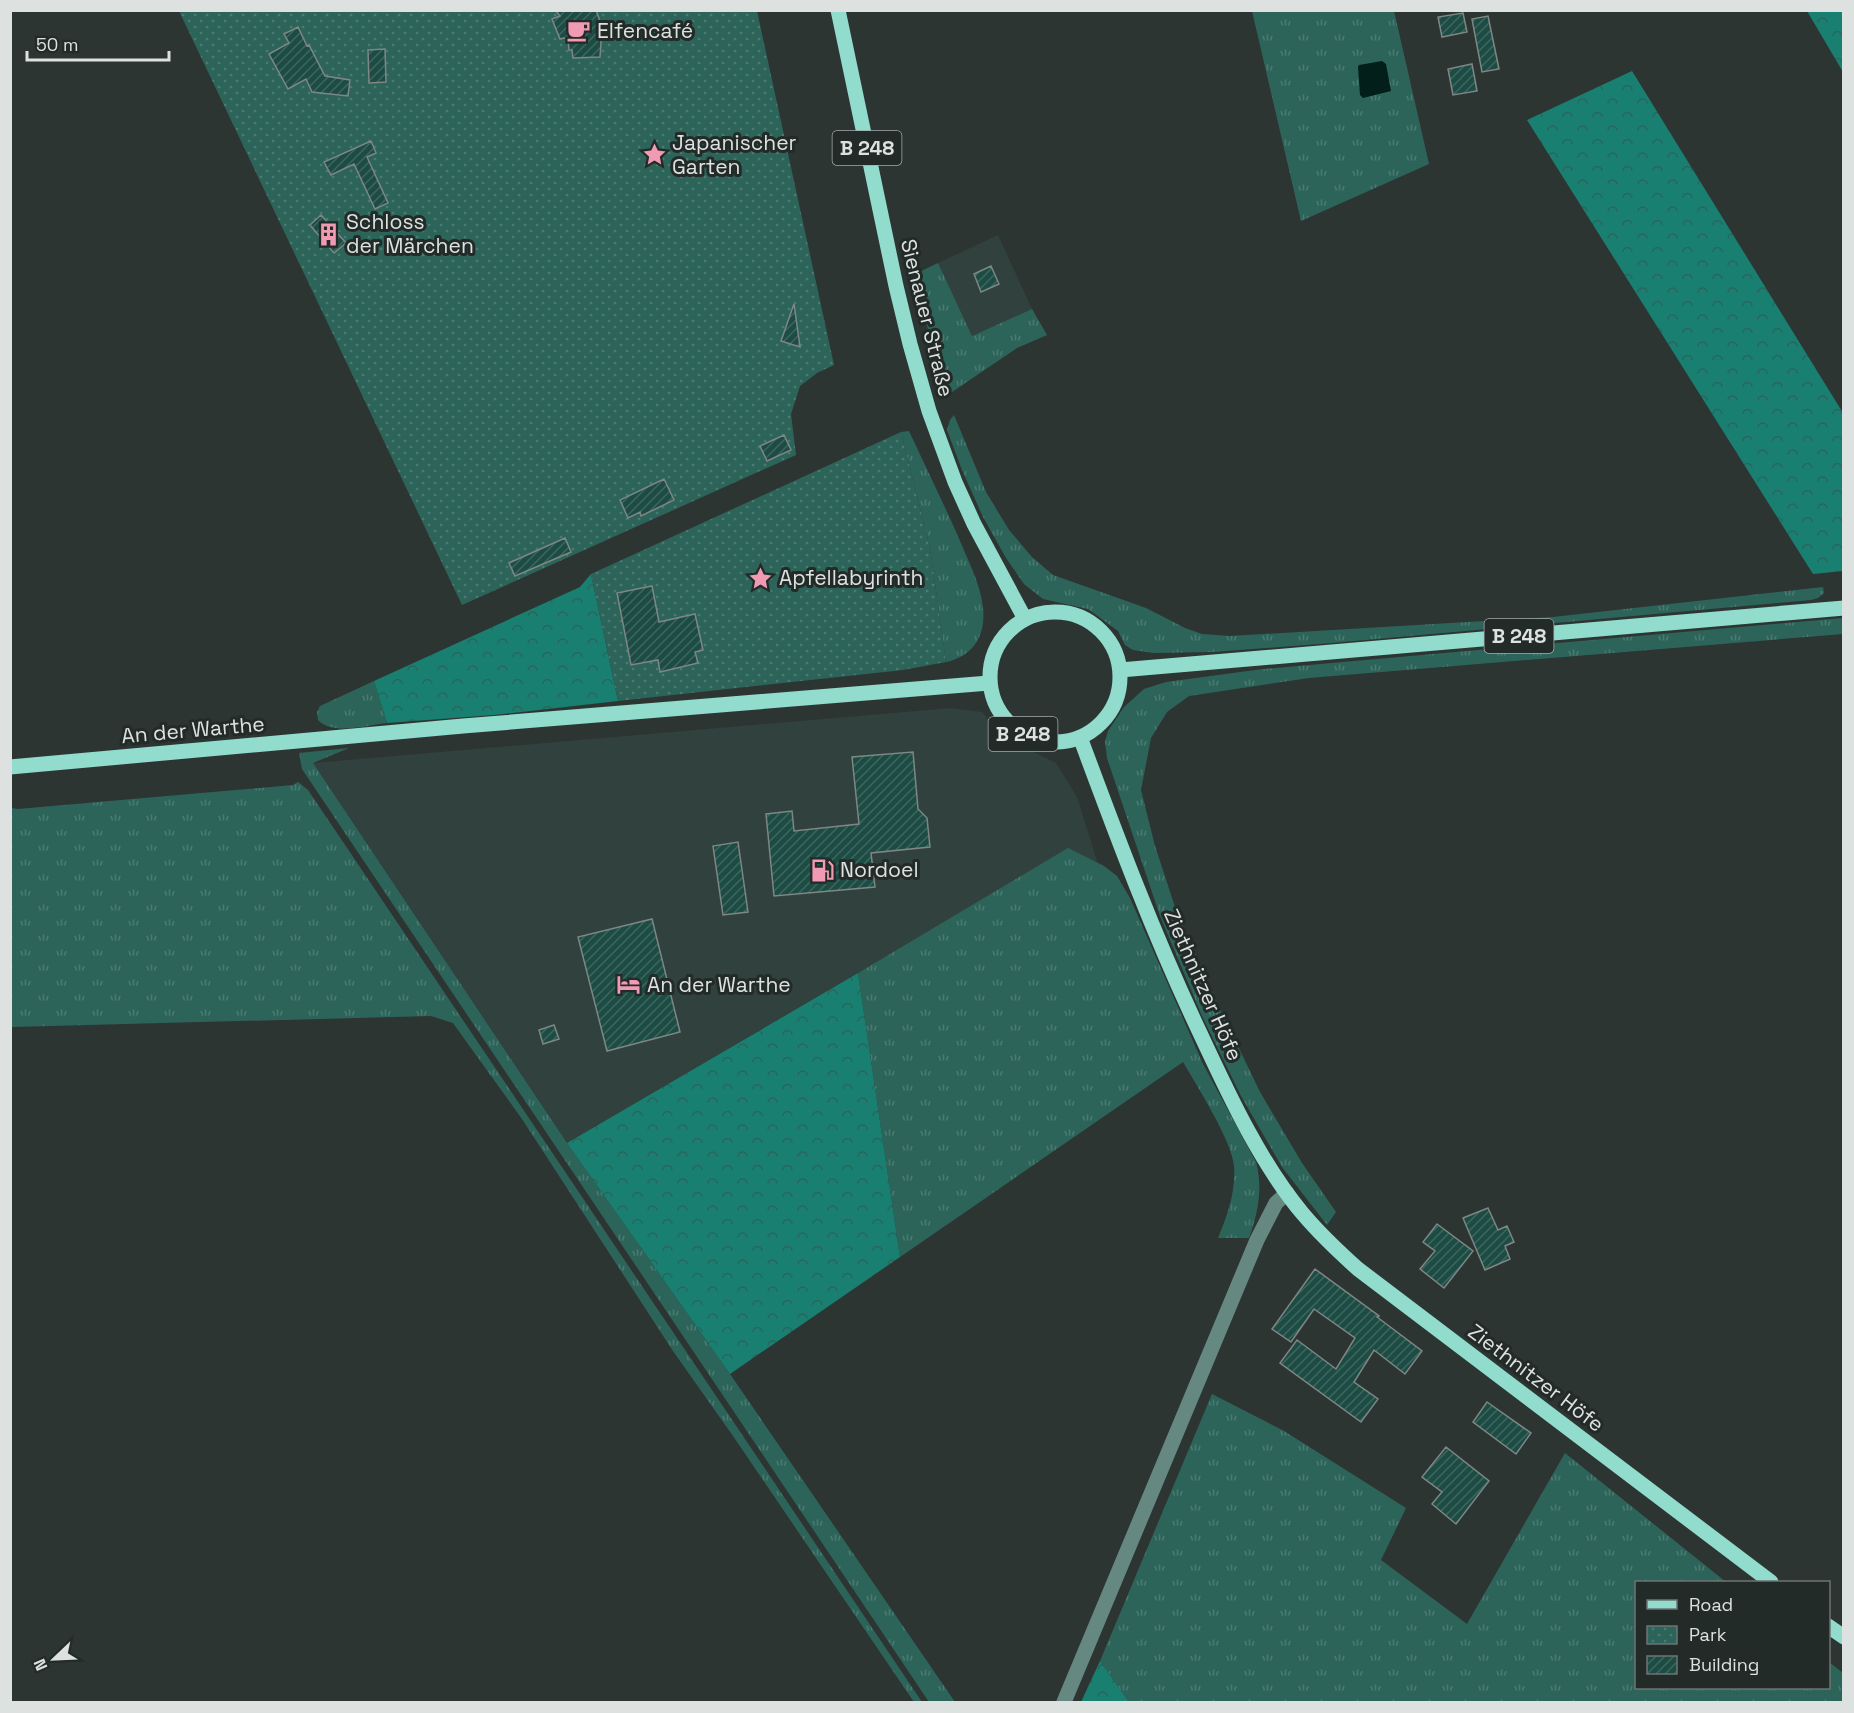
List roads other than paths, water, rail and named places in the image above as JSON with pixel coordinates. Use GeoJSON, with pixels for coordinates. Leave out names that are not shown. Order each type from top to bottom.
{"type":"FeatureCollection","features":[{"type":"Feature","properties":{"kind":"main road","name":"Sienauer Straße"},"geometry":{"type":"LineString","coordinates":[[838,10],[899,298],[929,411],[955,482],[974,524],[1025,619]]}},
{"type":"Feature","properties":{"kind":"main road","name":"B 248"},"geometry":{"type":"LineString","coordinates":[[1120,670],[1844,608]]}},
{"type":"Feature","properties":{"kind":"main road","name":"B 248"},"geometry":{"type":"LineString","coordinates":[[1059,611],[1077,615],[1093,624],[1106,636],[1116,652],[1120,670],[1119,691],[1111,710],[1098,726],[1080,737],[1061,742],[1040,741],[1021,733],[1005,720],[994,703],[989,683],[990,664],[997,646],[1008,630],[1041,612],[1059,611]]}},
{"type":"Feature","properties":{"kind":"main road","name":"An der Warthe"},"geometry":{"type":"LineString","coordinates":[[10,767],[453,727],[989,683]]}},
{"type":"Feature","properties":{"kind":"main road","name":"Ziethnitzer Höfe"},"geometry":{"type":"LineString","coordinates":[[1080,737],[1151,925],[1188,1008],[1260,1150],[1287,1193],[1320,1233],[1358,1269],[1770,1581]]}},
{"type":"Feature","properties":{"kind":"main road"},"geometry":{"type":"LineString","coordinates":[[1830,1627],[1844,1637]]}},
{"type":"Feature","properties":{"kind":"street"},"geometry":{"type":"LineString","coordinates":[[1064,1702],[1257,1239],[1276,1203],[1287,1193]]}},
{"type":"Feature","properties":{"kind":"place","name":"Elfencafé"},"geometry":{"type":"Point","coordinates":[579,31]}},
{"type":"Feature","properties":{"kind":"place","name":"Japanischer Garten"},"geometry":{"type":"Point","coordinates":[654,155]}},
{"type":"Feature","properties":{"kind":"place","name":"Schloss der Märchen"},"geometry":{"type":"Point","coordinates":[328,234]}},
{"type":"Feature","properties":{"kind":"place","name":"Apfellabyrinth"},"geometry":{"type":"Point","coordinates":[761,578]}},
{"type":"Feature","properties":{"kind":"place","name":"Nordoel"},"geometry":{"type":"Point","coordinates":[822,870]}},
{"type":"Feature","properties":{"kind":"place","name":"An der Warthe"},"geometry":{"type":"Point","coordinates":[629,985]}}]}
